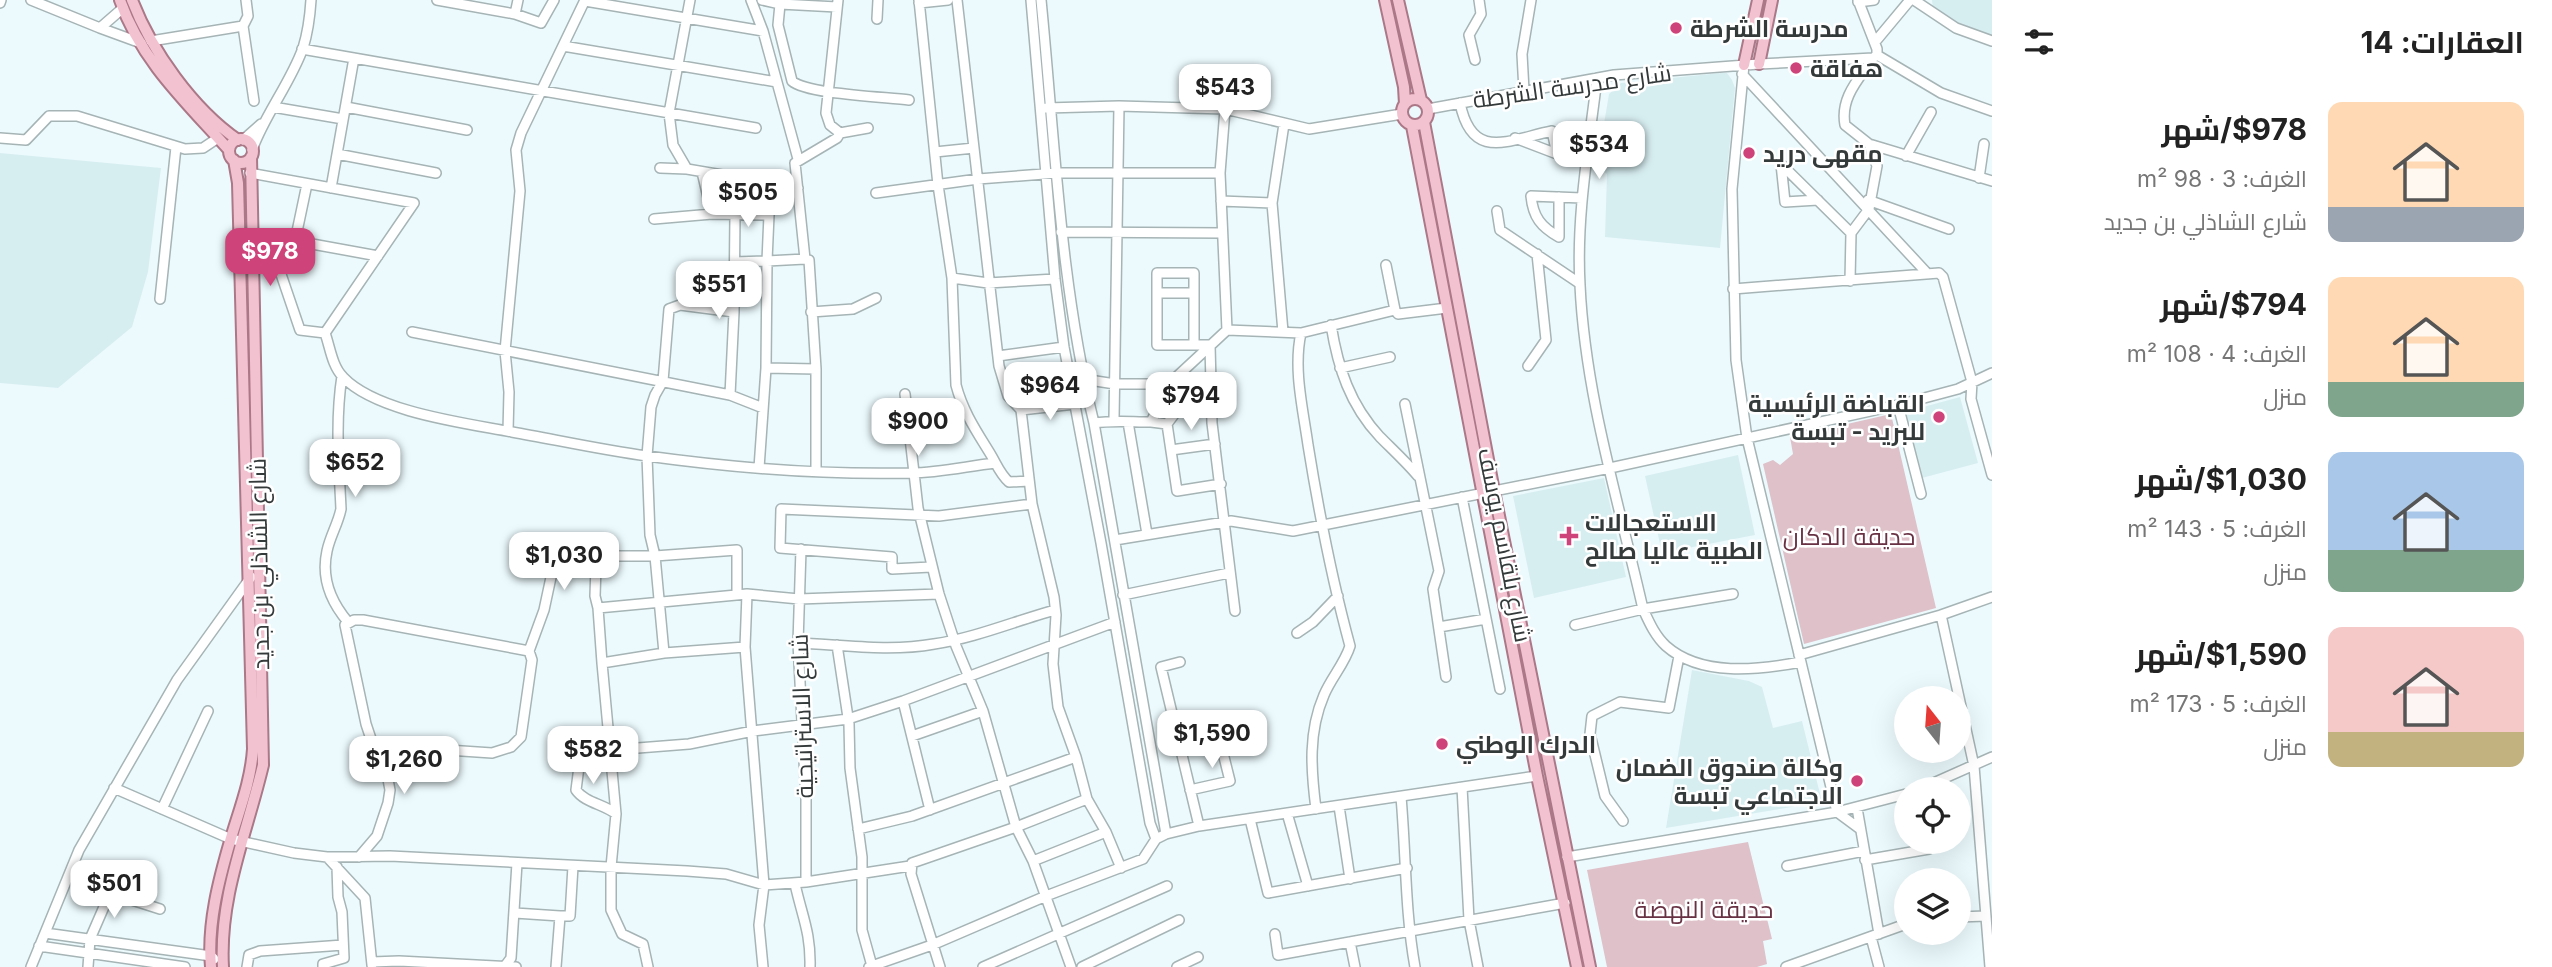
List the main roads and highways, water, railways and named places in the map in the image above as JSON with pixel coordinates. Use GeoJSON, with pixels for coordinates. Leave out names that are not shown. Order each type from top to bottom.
{"type":"FeatureCollection","features":[{"type":"Feature","properties":{"kind":"main road"},"geometry":{"type":"LineString","coordinates":[[1385,0],[1404,87],[1404,121],[1412,125],[1424,122],[1429,115],[1398,0]]}},
{"type":"Feature","properties":{"kind":"main road"},"geometry":{"type":"LineString","coordinates":[[1743,70],[1758,0]]}},
{"type":"Feature","properties":{"kind":"main road"},"geometry":{"type":"LineString","coordinates":[[1759,64],[1772,0]]}},
{"type":"Feature","properties":{"kind":"main road"},"geometry":{"type":"LineString","coordinates":[[130,2],[146,42],[162,76],[231,155],[242,162],[251,153],[250,145],[240,140],[193,97],[146,42]]}},
{"type":"Feature","properties":{"kind":"main road"},"geometry":{"type":"LineString","coordinates":[[1403,109],[1413,99],[1425,105]]}},
{"type":"Feature","properties":{"kind":"main road","name":"شارع بلقاسم يوسف"},"geometry":{"type":"LineString","coordinates":[[1424,122],[1537,776],[1577,967]]}},
{"type":"Feature","properties":{"kind":"main road","name":"شارع بلقاسم يوسف"},"geometry":{"type":"LineString","coordinates":[[1412,125],[1447,308],[1590,967]]}},
{"type":"Feature","properties":{"kind":"main road"},"geometry":{"type":"LineString","coordinates":[[231,155],[232,143],[240,140]]}},
{"type":"Feature","properties":{"kind":"main road","name":"شارع الشاذلي بن جديد"},"geometry":{"type":"LineString","coordinates":[[211,962],[216,896],[235,840],[252,764],[255,576],[251,153]]}},
{"type":"Feature","properties":{"kind":"main road","name":"شارع الشاذلي بن جديد"},"geometry":{"type":"LineString","coordinates":[[231,155],[238,183],[255,576]]}},
{"type":"Feature","properties":{"kind":"main road","name":"شارع الشاذلي بن جديد"},"geometry":{"type":"LineString","coordinates":[[223,967],[226,902],[235,840]]}},
{"type":"Feature","properties":{"kind":"place","name":"مدرسة الشرطة"},"geometry":{"type":"Point","coordinates":[1676,28]}},
{"type":"Feature","properties":{"kind":"place","name":"هفاقة"},"geometry":{"type":"Point","coordinates":[1796,68]}},
{"type":"Feature","properties":{"kind":"place","name":"مقهى دريد"},"geometry":{"type":"Point","coordinates":[1749,153]}},
{"type":"Feature","properties":{"kind":"place","name":"القباضة الرئيسية للبريد - تبسة"},"geometry":{"type":"Point","coordinates":[1939,417]}},
{"type":"Feature","properties":{"kind":"place","name":"الاستعجالات الطبية عاليا صالح"},"geometry":{"type":"Point","coordinates":[1569,536]}},
{"type":"Feature","properties":{"kind":"place","name":"الدرك الوطني"},"geometry":{"type":"Point","coordinates":[1442,744]}},
{"type":"Feature","properties":{"kind":"place","name":"وكالة صندوق الضمان الاجتماعي تبسة"},"geometry":{"type":"Point","coordinates":[1857,781]}},
{"type":"Feature","properties":{"kind":"park label","name":"حديقة الدكان"},"geometry":{"type":"Point","coordinates":[1849,536]}},
{"type":"Feature","properties":{"kind":"park label","name":"حديقة النهضة"},"geometry":{"type":"Point","coordinates":[1704,909]}}]}
